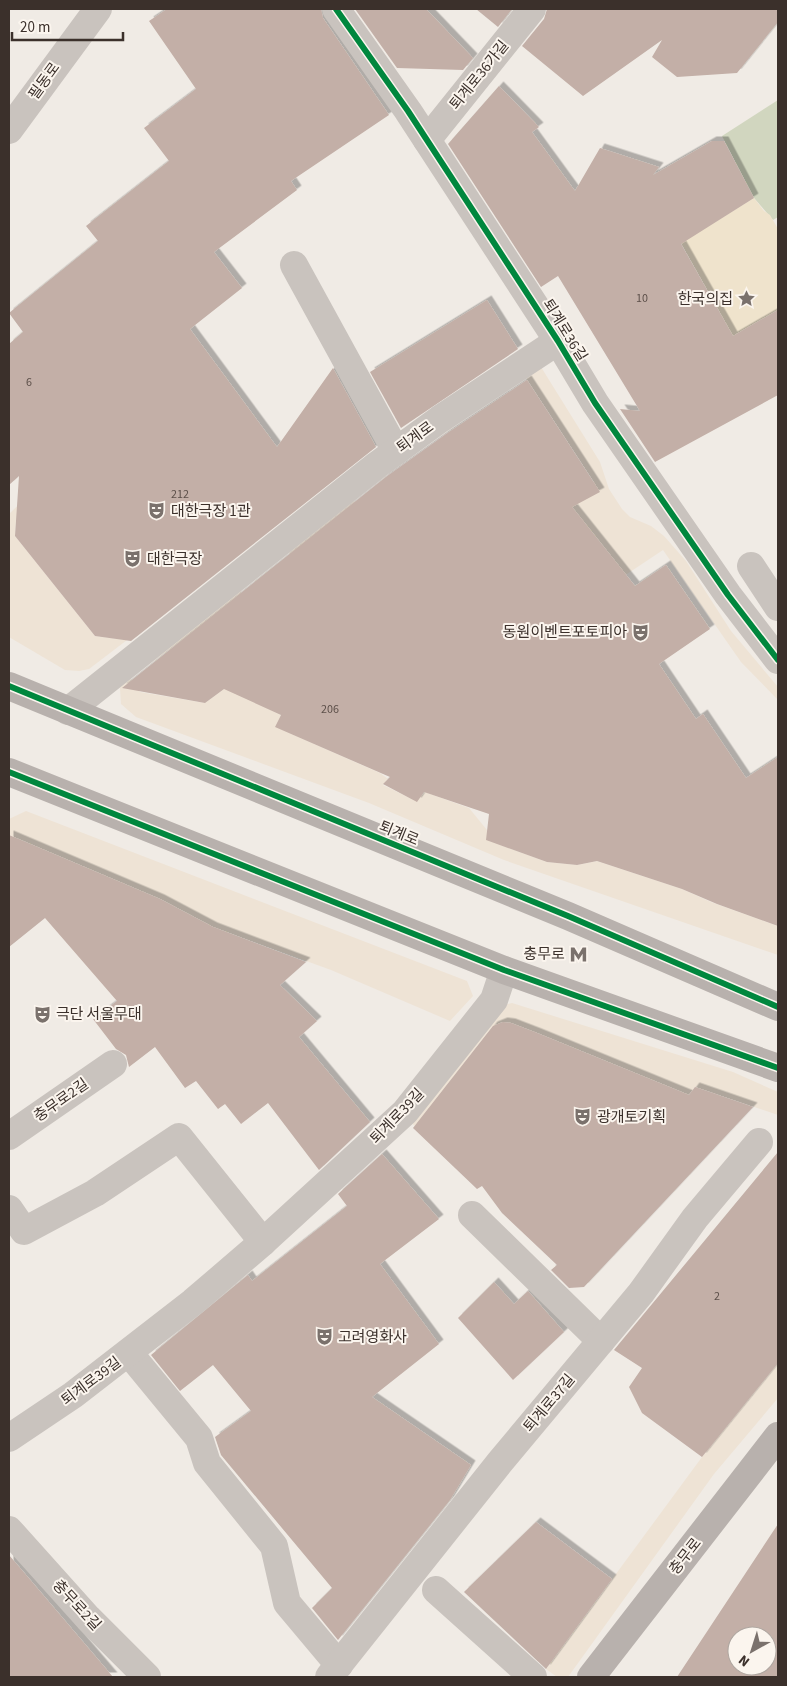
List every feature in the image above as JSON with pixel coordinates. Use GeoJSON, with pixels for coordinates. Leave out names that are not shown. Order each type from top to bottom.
{"type":"FeatureCollection","features":[{"type":"Feature","properties":{"kind":"main road","name":"퇴계로"},"geometry":{"type":"LineString","coordinates":[[9,686],[568,916],[778,1008]]}},
{"type":"Feature","properties":{"kind":"main road"},"geometry":{"type":"LineString","coordinates":[[9,772],[504,970],[778,1068]]}},
{"type":"Feature","properties":{"kind":"main road","name":"충무로"},"geometry":{"type":"LineString","coordinates":[[591,1677],[778,1436]]}},
{"type":"Feature","properties":{"kind":"street","name":"필동로"},"geometry":{"type":"LineString","coordinates":[[9,130],[98,9]]}},
{"type":"Feature","properties":{"kind":"street","name":"퇴계로36길"},"geometry":{"type":"LineString","coordinates":[[336,9],[427,140],[558,341],[595,404],[728,595],[778,660]]}},
{"type":"Feature","properties":{"kind":"street","name":"퇴계로36가길"},"geometry":{"type":"LineString","coordinates":[[427,140],[532,9]]}},
{"type":"Feature","properties":{"kind":"street"},"geometry":{"type":"LineString","coordinates":[[294,265],[396,451]]}},
{"type":"Feature","properties":{"kind":"street","name":"퇴계로"},"geometry":{"type":"LineString","coordinates":[[68,711],[396,451],[558,341]]}},
{"type":"Feature","properties":{"kind":"street"},"geometry":{"type":"LineString","coordinates":[[751,566],[778,607]]}},
{"type":"Feature","properties":{"kind":"street","name":"퇴계로39길"},"geometry":{"type":"LineString","coordinates":[[9,1438],[74,1395],[194,1302],[263,1242],[405,1112],[494,1000],[504,970]]}},
{"type":"Feature","properties":{"kind":"street","name":"충무로2길"},"geometry":{"type":"LineString","coordinates":[[9,1136],[113,1064]]}},
{"type":"Feature","properties":{"kind":"street"},"geometry":{"type":"LineString","coordinates":[[9,1209],[24,1231],[95,1193],[179,1136],[263,1242]]}},
{"type":"Feature","properties":{"kind":"street","name":"퇴계로37길"},"geometry":{"type":"LineString","coordinates":[[129,1353],[199,1438],[207,1463],[274,1546],[287,1603],[334,1671],[494,1469],[642,1293],[695,1218],[759,1142]]}},
{"type":"Feature","properties":{"kind":"street"},"geometry":{"type":"LineString","coordinates":[[472,1215],[601,1341]]}},
{"type":"Feature","properties":{"kind":"street","name":"충무로2길"},"geometry":{"type":"LineString","coordinates":[[9,1530],[88,1618],[147,1677]]}},
{"type":"Feature","properties":{"kind":"street"},"geometry":{"type":"LineString","coordinates":[[436,1590],[533,1677]]}},
{"type":"Feature","properties":{"kind":"green space"},"geometry":{"type":"Polygon","coordinates":[[[778,100],[778,217],[773,220],[754,198],[722,136],[778,100]]]}},
{"type":"Feature","properties":{"kind":"sand"},"geometry":{"type":"Polygon","coordinates":[[[754,198],[764,211],[770,215],[778,229],[778,310],[733,336],[681,243],[754,198]]]}},
{"type":"Feature","properties":{"kind":"shaded area"},"geometry":{"type":"Polygon","coordinates":[[[531,362],[541,367],[600,462],[609,489],[622,509],[630,517],[651,526],[664,536],[686,561],[731,631],[778,687],[778,700],[741,662],[663,550],[618,580],[603,561],[610,555],[569,504],[568,499],[594,482],[522,372],[450,418],[454,425],[452,428],[351,497],[357,506],[343,517],[291,555],[288,552],[242,584],[239,606],[235,609],[231,605],[130,678],[140,692],[205,703],[257,664],[274,669],[259,704],[281,715],[276,727],[380,773],[388,779],[383,785],[416,801],[425,792],[469,808],[487,830],[487,840],[547,862],[577,865],[597,861],[682,889],[711,902],[778,926],[778,955],[504,860],[369,803],[136,717],[121,704],[120,688],[127,673],[228,590],[336,506],[349,493],[440,426],[449,415],[531,362]]]}},
{"type":"Feature","properties":{"kind":"shaded area"},"geometry":{"type":"Polygon","coordinates":[[[51,474],[59,486],[16,520],[15,536],[95,636],[127,640],[89,669],[79,671],[65,670],[9,637],[9,514],[51,474]]]}},
{"type":"Feature","properties":{"kind":"shaded area"},"geometry":{"type":"Polygon","coordinates":[[[26,811],[467,981],[473,996],[450,1021],[331,970],[213,927],[160,899],[9,835],[9,819],[26,811]]]}},
{"type":"Feature","properties":{"kind":"shaded area"},"geometry":{"type":"Polygon","coordinates":[[[512,1003],[733,1072],[778,1092],[778,1115],[695,1087],[689,1095],[537,1033],[511,1023],[503,1022],[492,1027],[415,1126],[410,1122],[504,1005],[512,1003]]]}},
{"type":"Feature","properties":{"kind":"shaded area"},"geometry":{"type":"Polygon","coordinates":[[[778,1363],[778,1398],[714,1474],[568,1677],[557,1677],[546,1669],[702,1457],[778,1363]]]}},
{"type":"Feature","properties":{"kind":"building"},"geometry":{"type":"Polygon","coordinates":[[[167,9],[321,9],[323,18],[389,115],[291,181],[297,190],[214,252],[242,288],[190,329],[277,447],[333,368],[376,447],[131,641],[95,636],[15,536],[19,476],[9,485],[9,344],[23,332],[9,313],[98,241],[86,226],[169,161],[144,128],[196,89],[149,21],[167,9]]]}},
{"type":"Feature","properties":{"kind":"building"},"geometry":{"type":"Polygon","coordinates":[[[355,9],[426,9],[473,58],[463,70],[397,68],[355,9]]]}},
{"type":"Feature","properties":{"kind":"building"},"geometry":{"type":"Polygon","coordinates":[[[476,9],[512,9],[498,27],[476,9]]]}},
{"type":"Feature","properties":{"kind":"building"},"geometry":{"type":"Polygon","coordinates":[[[547,9],[778,9],[778,22],[737,73],[677,77],[652,57],[662,40],[583,96],[522,46],[544,19],[547,9]]]}},
{"type":"Feature","properties":{"kind":"building","name":"한국의집"},"geometry":{"type":"Polygon","coordinates":[[[499,86],[539,127],[532,132],[575,191],[600,148],[659,167],[653,175],[712,141],[724,141],[754,198],[681,244],[733,336],[778,310],[778,395],[655,462],[620,409],[640,411],[558,276],[541,287],[448,144],[499,86]]]}},
{"type":"Feature","properties":{"kind":"building"},"geometry":{"type":"Polygon","coordinates":[[[487,300],[518,349],[401,428],[370,372],[487,300]]]}},
{"type":"Feature","properties":{"kind":"building"},"geometry":{"type":"Polygon","coordinates":[[[527,380],[600,492],[572,507],[635,586],[666,565],[710,629],[659,664],[696,719],[703,714],[746,778],[778,757],[778,926],[682,889],[597,861],[577,865],[547,862],[486,840],[489,814],[424,792],[417,802],[383,784],[390,777],[275,727],[281,715],[224,689],[205,703],[122,688],[386,477],[527,380]]]}},
{"type":"Feature","properties":{"kind":"building"},"geometry":{"type":"Polygon","coordinates":[[[9,835],[160,899],[213,927],[306,962],[280,985],[317,1021],[299,1037],[370,1122],[319,1170],[268,1103],[241,1124],[225,1104],[218,1109],[196,1081],[185,1088],[155,1047],[129,1067],[126,1055],[116,1049],[93,1019],[117,1001],[45,918],[9,947],[9,835]]]}},
{"type":"Feature","properties":{"kind":"building"},"geometry":{"type":"Polygon","coordinates":[[[503,1022],[511,1023],[537,1033],[689,1095],[695,1087],[753,1107],[584,1287],[569,1288],[551,1270],[557,1265],[502,1213],[482,1186],[477,1189],[413,1128],[493,1026],[503,1022]]]}},
{"type":"Feature","properties":{"kind":"building"},"geometry":{"type":"Polygon","coordinates":[[[778,1152],[778,1363],[702,1457],[642,1413],[629,1387],[642,1368],[614,1350],[778,1152]]]}},
{"type":"Feature","properties":{"kind":"building"},"geometry":{"type":"Polygon","coordinates":[[[382,1154],[439,1219],[380,1264],[439,1344],[372,1397],[471,1465],[450,1500],[338,1640],[312,1608],[332,1588],[221,1455],[215,1437],[251,1411],[213,1365],[180,1391],[151,1355],[248,1275],[252,1281],[347,1206],[338,1194],[382,1154]]]}},
{"type":"Feature","properties":{"kind":"building"},"geometry":{"type":"Polygon","coordinates":[[[494,1282],[514,1304],[528,1291],[564,1332],[513,1380],[458,1318],[494,1282]]]}},
{"type":"Feature","properties":{"kind":"building"},"geometry":{"type":"Polygon","coordinates":[[[536,1522],[612,1579],[546,1669],[464,1592],[536,1522]]]}},
{"type":"Feature","properties":{"kind":"building"},"geometry":{"type":"Polygon","coordinates":[[[778,1524],[778,1677],[677,1677],[778,1524]]]}},
{"type":"Feature","properties":{"kind":"building"},"geometry":{"type":"Polygon","coordinates":[[[9,1555],[113,1677],[9,1677],[9,1555]]]}},
{"type":"Feature","properties":{"kind":"cycle path"},"geometry":{"type":"LineString","coordinates":[[336,9],[408,111],[558,341],[595,403],[728,595],[778,660]]}},
{"type":"Feature","properties":{"kind":"cycle path"},"geometry":{"type":"LineString","coordinates":[[9,686],[568,916],[778,1007]]}},
{"type":"Feature","properties":{"kind":"cycle path"},"geometry":{"type":"LineString","coordinates":[[9,772],[504,970],[778,1068]]}},
{"type":"Feature","properties":{"kind":"place","name":"한국의집"},"geometry":{"type":"Point","coordinates":[747,299]}},
{"type":"Feature","properties":{"kind":"place","name":"대한극장 1관"},"geometry":{"type":"Point","coordinates":[157,511]}},
{"type":"Feature","properties":{"kind":"place","name":"대한극장"},"geometry":{"type":"Point","coordinates":[133,559]}},
{"type":"Feature","properties":{"kind":"place","name":"동원이벤트포토피아"},"geometry":{"type":"Point","coordinates":[641,632]}},
{"type":"Feature","properties":{"kind":"place","name":"충무로"},"geometry":{"type":"Point","coordinates":[579,954]}},
{"type":"Feature","properties":{"kind":"place","name":"극단 서울무대"},"geometry":{"type":"Point","coordinates":[42,1014]}},
{"type":"Feature","properties":{"kind":"place","name":"광개토기획"},"geometry":{"type":"Point","coordinates":[583,1117]}},
{"type":"Feature","properties":{"kind":"place","name":"고려영화사"},"geometry":{"type":"Point","coordinates":[324,1337]}}]}
